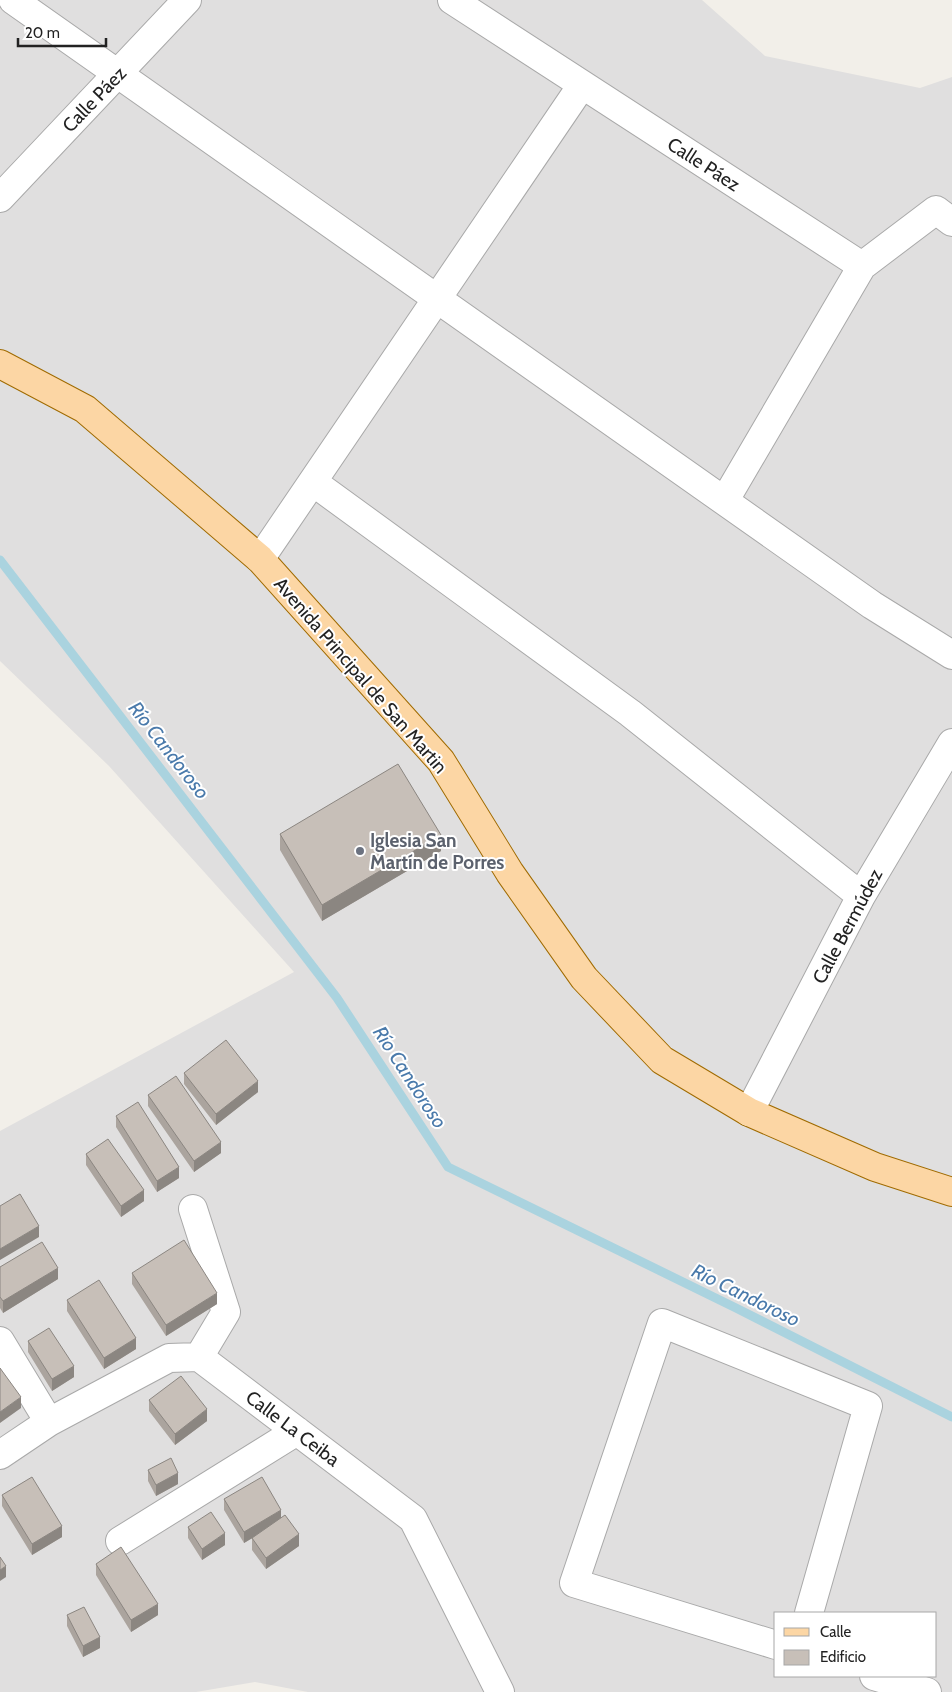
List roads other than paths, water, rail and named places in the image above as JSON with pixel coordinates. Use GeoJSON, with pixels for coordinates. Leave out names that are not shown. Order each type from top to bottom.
{"type":"FeatureCollection","features":[{"type":"Feature","properties":{"kind":"main road","name":"Avenida Principal de San Martin"},"geometry":{"type":"LineString","coordinates":[[0,364],[85,409],[260,559],[440,761],[510,873],[584,978],[662,1060],[749,1112],[875,1167],[952,1192]]}},
{"type":"Feature","properties":{"kind":"street"},"geometry":{"type":"LineString","coordinates":[[13,0],[872,605],[952,655]]}},
{"type":"Feature","properties":{"kind":"street","name":"Calle Páez"},"geometry":{"type":"LineString","coordinates":[[0,198],[187,0]]}},
{"type":"Feature","properties":{"kind":"street","name":"Calle Páez"},"geometry":{"type":"LineString","coordinates":[[452,0],[862,266]]}},
{"type":"Feature","properties":{"kind":"street"},"geometry":{"type":"LineString","coordinates":[[260,559],[582,85]]}},
{"type":"Feature","properties":{"kind":"street"},"geometry":{"type":"LineString","coordinates":[[725,500],[862,266],[936,210],[952,222]]}},
{"type":"Feature","properties":{"kind":"street"},"geometry":{"type":"LineString","coordinates":[[313,482],[630,713],[861,896]]}},
{"type":"Feature","properties":{"kind":"street","name":"Calle Bermúdez"},"geometry":{"type":"LineString","coordinates":[[749,1112],[861,896],[952,743]]}},
{"type":"Feature","properties":{"kind":"street"},"geometry":{"type":"LineString","coordinates":[[0,1455],[49,1422],[169,1358],[199,1356],[226,1312],[193,1209]]}},
{"type":"Feature","properties":{"kind":"street"},"geometry":{"type":"LineString","coordinates":[[774,1644],[574,1583],[662,1323],[868,1406],[809,1612]]}},
{"type":"Feature","properties":{"kind":"street"},"geometry":{"type":"LineString","coordinates":[[0,1342],[49,1422]]}},
{"type":"Feature","properties":{"kind":"street","name":"Calle La Ceiba"},"geometry":{"type":"LineString","coordinates":[[199,1356],[413,1520],[500,1692]]}},
{"type":"Feature","properties":{"kind":"street"},"geometry":{"type":"LineString","coordinates":[[120,1541],[297,1431]]}},
{"type":"Feature","properties":{"kind":"street"},"geometry":{"type":"LineString","coordinates":[[877,1677],[927,1692]]}},
{"type":"Feature","properties":{"kind":"waterway","name":"Río Candoroso"},"geometry":{"type":"LineString","coordinates":[[0,560],[337,998],[448,1167],[736,1308],[952,1417]]}},
{"type":"Feature","properties":{"kind":"place","name":"Iglesia San Martín de Porres"},"geometry":{"type":"Point","coordinates":[360,851]}}]}
